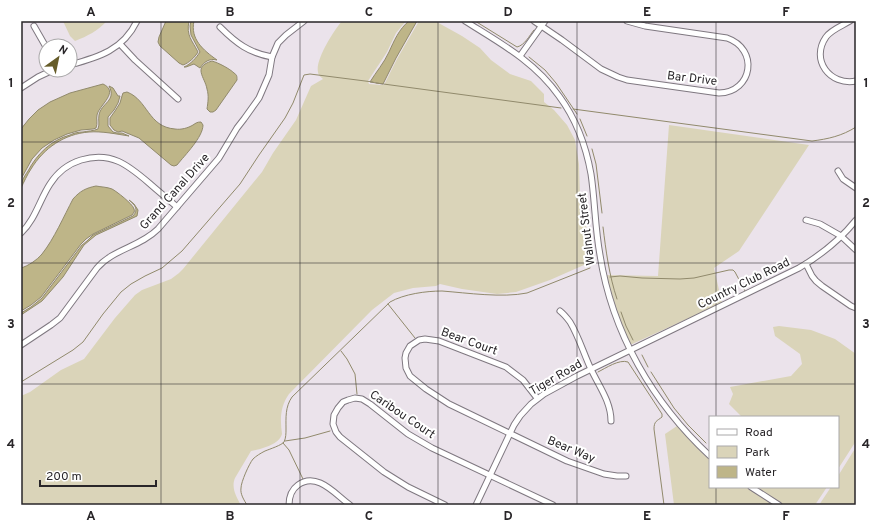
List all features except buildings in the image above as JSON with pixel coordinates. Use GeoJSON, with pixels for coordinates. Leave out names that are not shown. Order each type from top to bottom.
{"type":"FeatureCollection","features":[{"type":"Feature","properties":{"kind":"street"},"geometry":{"type":"LineString","coordinates":[[78,63],[101,56],[120,44],[137,21]]}},
{"type":"Feature","properties":{"kind":"street","name":"Grand Canal Drive"},"geometry":{"type":"LineString","coordinates":[[21,345],[60,318],[103,262],[146,239],[158,229],[220,158],[237,128],[260,98],[269,75],[272,56],[280,40],[304,21]]}},
{"type":"Feature","properties":{"kind":"street","name":"Walnut Street"},"geometry":{"type":"LineString","coordinates":[[465,21],[520,56],[539,72],[559,96],[572,118],[583,142],[591,174],[598,243],[603,272],[610,301],[617,319],[630,350],[647,380],[666,408],[688,435],[709,455]]}},
{"type":"Feature","properties":{"kind":"street","name":"Bar Drive"},"geometry":{"type":"LineString","coordinates":[[534,21],[601,69],[628,80],[719,93],[736,88],[745,78],[749,66],[747,56],[741,46],[733,40],[645,26],[627,21]]}},
{"type":"Feature","properties":{"kind":"street"},"geometry":{"type":"LineString","coordinates":[[520,56],[545,21]]}},
{"type":"Feature","properties":{"kind":"street"},"geometry":{"type":"LineString","coordinates":[[850,21],[832,32],[826,38],[821,49],[821,57],[822,63],[826,70],[834,78],[844,82],[856,81]]}},
{"type":"Feature","properties":{"kind":"street"},"geometry":{"type":"LineString","coordinates":[[34,26],[41,38]]}},
{"type":"Feature","properties":{"kind":"street"},"geometry":{"type":"LineString","coordinates":[[220,27],[239,44],[263,55],[272,56]]}},
{"type":"Feature","properties":{"kind":"street"},"geometry":{"type":"LineString","coordinates":[[120,44],[135,60],[178,99]]}},
{"type":"Feature","properties":{"kind":"street"},"geometry":{"type":"LineString","coordinates":[[21,88],[38,77]]}},
{"type":"Feature","properties":{"kind":"street"},"geometry":{"type":"LineString","coordinates":[[21,233],[27,227],[56,176],[76,162],[89,158],[107,158],[126,165],[134,170],[177,207]]}},
{"type":"Feature","properties":{"kind":"street"},"geometry":{"type":"LineString","coordinates":[[838,171],[843,179],[856,188]]}},
{"type":"Feature","properties":{"kind":"street"},"geometry":{"type":"LineString","coordinates":[[806,220],[811,220],[820,224],[841,236],[856,250]]}},
{"type":"Feature","properties":{"kind":"street","name":"Country Club Road"},"geometry":{"type":"LineString","coordinates":[[630,350],[806,264],[824,251],[856,220]]}},
{"type":"Feature","properties":{"kind":"street"},"geometry":{"type":"LineString","coordinates":[[806,264],[816,281],[856,308]]}},
{"type":"Feature","properties":{"kind":"street"},"geometry":{"type":"LineString","coordinates":[[560,311],[565,315],[571,324],[609,405],[611,421]]}},
{"type":"Feature","properties":{"kind":"street","name":"Bear Court"},"geometry":{"type":"LineString","coordinates":[[510,434],[449,404],[426,389],[412,377],[408,372],[405,363],[406,354],[410,346],[419,340],[431,339],[500,364],[518,375],[538,398]]}},
{"type":"Feature","properties":{"kind":"street","name":"Tiger Road"},"geometry":{"type":"LineString","coordinates":[[476,505],[510,434],[520,416],[531,404],[544,394],[630,350]]}},
{"type":"Feature","properties":{"kind":"street","name":"Caribou Court"},"geometry":{"type":"LineString","coordinates":[[445,505],[408,487],[384,472],[340,437],[335,430],[333,421],[339,406],[353,398],[367,401],[396,425],[420,442],[553,505]]}},
{"type":"Feature","properties":{"kind":"street","name":"Bear Way"},"geometry":{"type":"LineString","coordinates":[[510,434],[585,468],[604,474],[626,476]]}},
{"type":"Feature","properties":{"kind":"street"},"geometry":{"type":"LineString","coordinates":[[289,505],[290,496],[294,489],[300,484],[313,480],[326,485],[350,505]]}},
{"type":"Feature","properties":{"kind":"street"},"geometry":{"type":"LineString","coordinates":[[753,488],[779,505]]}},
{"type":"Feature","properties":{"kind":"green space"},"geometry":{"type":"Polygon","coordinates":[[[63,21],[107,21],[100,28],[78,40],[78,38],[72,38],[63,21]]]}},
{"type":"Feature","properties":{"kind":"green space"},"geometry":{"type":"Polygon","coordinates":[[[342,21],[406,21],[396,33],[387,52],[368,81],[369,84],[384,85],[419,21],[435,21],[480,48],[491,60],[510,74],[531,81],[544,94],[544,102],[554,110],[567,125],[575,140],[579,164],[580,197],[585,218],[590,257],[584,265],[550,280],[516,292],[497,294],[440,284],[436,286],[413,288],[394,293],[372,310],[289,394],[282,408],[282,434],[280,438],[274,444],[251,451],[235,478],[234,488],[241,505],[21,505],[21,396],[30,392],[61,370],[84,359],[115,318],[135,295],[142,290],[171,279],[183,269],[262,172],[296,120],[311,86],[323,79],[318,73],[319,60],[334,31],[342,21]]]}},
{"type":"Feature","properties":{"kind":"green space"},"geometry":{"type":"Polygon","coordinates":[[[669,125],[809,145],[739,251],[714,268],[722,303],[630,345],[614,304],[606,275],[658,276],[669,125]]]}},
{"type":"Feature","properties":{"kind":"green space"},"geometry":{"type":"Polygon","coordinates":[[[779,326],[811,330],[835,339],[856,354],[856,441],[839,467],[839,416],[741,416],[729,404],[733,394],[730,387],[791,376],[802,364],[800,354],[775,336],[773,327],[779,326]]]}},
{"type":"Feature","properties":{"kind":"green space"},"geometry":{"type":"Polygon","coordinates":[[[677,426],[709,458],[709,488],[749,488],[775,505],[674,505],[665,434],[677,426]]]}},
{"type":"Feature","properties":{"kind":"green space"},"geometry":{"type":"Polygon","coordinates":[[[856,447],[856,505],[819,505],[830,488],[839,488],[839,474],[856,447]]]}},
{"type":"Feature","properties":{"kind":"green space"},"geometry":{"type":"Polygon","coordinates":[[[757,488],[826,488],[815,505],[783,505],[757,488]]]}},
{"type":"Feature","properties":{"kind":"water"},"geometry":{"type":"Polygon","coordinates":[[[166,21],[189,21],[189,34],[198,52],[192,60],[183,65],[160,46],[158,42],[166,21]]]}},
{"type":"Feature","properties":{"kind":"water"},"geometry":{"type":"Polygon","coordinates":[[[191,21],[194,21],[194,33],[199,44],[217,60],[207,61],[200,68],[194,64],[184,67],[193,61],[200,52],[191,35],[191,21]]]}},
{"type":"Feature","properties":{"kind":"water"},"geometry":{"type":"Polygon","coordinates":[[[409,21],[417,21],[383,84],[370,82],[385,60],[400,31],[409,21]]]}},
{"type":"Feature","properties":{"kind":"water"},"geometry":{"type":"Polygon","coordinates":[[[212,61],[232,71],[236,75],[237,80],[216,110],[210,112],[207,109],[208,92],[201,69],[206,63],[212,61]]]}},
{"type":"Feature","properties":{"kind":"water"},"geometry":{"type":"Polygon","coordinates":[[[103,84],[108,87],[110,91],[97,115],[96,128],[67,134],[42,148],[32,159],[21,179],[21,129],[29,119],[38,110],[50,102],[70,93],[103,84]]]}},
{"type":"Feature","properties":{"kind":"water"},"geometry":{"type":"Polygon","coordinates":[[[109,86],[113,88],[118,96],[120,96],[114,110],[108,117],[108,126],[113,132],[122,133],[129,136],[104,132],[89,132],[80,133],[63,139],[48,149],[36,161],[21,188],[23,179],[45,148],[63,137],[75,133],[98,129],[100,111],[110,99],[111,91],[109,86]]]}},
{"type":"Feature","properties":{"kind":"water"},"geometry":{"type":"Polygon","coordinates":[[[127,92],[140,101],[153,119],[166,127],[182,129],[201,122],[203,125],[200,135],[177,165],[171,165],[139,138],[122,131],[118,132],[110,125],[110,118],[120,103],[123,93],[127,92]]]}},
{"type":"Feature","properties":{"kind":"water"},"geometry":{"type":"Polygon","coordinates":[[[96,186],[114,190],[131,204],[134,212],[132,215],[86,239],[41,297],[21,311],[21,268],[27,266],[42,254],[55,234],[73,199],[83,190],[96,186]]]}},
{"type":"Feature","properties":{"kind":"water"},"geometry":{"type":"Polygon","coordinates":[[[136,207],[138,210],[137,216],[96,235],[84,245],[63,277],[42,301],[21,315],[21,313],[42,298],[82,245],[93,235],[133,216],[136,211],[136,207]]]}},
{"type":"Feature","properties":{"kind":"waterway"},"geometry":{"type":"LineString","coordinates":[[475,21],[517,47],[525,42],[534,30]]}},
{"type":"Feature","properties":{"kind":"waterway"},"geometry":{"type":"LineString","coordinates":[[529,57],[545,70],[556,83],[577,114]]}},
{"type":"Feature","properties":{"kind":"waterway"},"geometry":{"type":"LineString","coordinates":[[21,382],[73,350],[83,342],[121,292],[131,284],[162,268],[182,251],[240,184],[285,118],[293,103],[304,75],[310,74],[373,82]]}},
{"type":"Feature","properties":{"kind":"waterway"},"geometry":{"type":"LineString","coordinates":[[376,83],[561,108]]}},
{"type":"Feature","properties":{"kind":"waterway"},"geometry":{"type":"LineString","coordinates":[[573,109],[812,141],[835,137],[856,127]]}},
{"type":"Feature","properties":{"kind":"waterway"},"geometry":{"type":"LineString","coordinates":[[580,119],[587,136]]}},
{"type":"Feature","properties":{"kind":"waterway"},"geometry":{"type":"LineString","coordinates":[[592,149],[596,164],[602,213]]}},
{"type":"Feature","properties":{"kind":"waterway"},"geometry":{"type":"LineString","coordinates":[[603,227],[610,272],[617,299]]}},
{"type":"Feature","properties":{"kind":"waterway"},"geometry":{"type":"LineString","coordinates":[[247,505],[242,497],[242,482],[253,459],[263,452],[284,442],[286,436],[287,409],[292,397],[390,302],[408,295],[436,291],[496,295],[527,293],[590,268]]}},
{"type":"Feature","properties":{"kind":"waterway"},"geometry":{"type":"LineString","coordinates":[[610,277],[620,276],[680,279],[694,278],[733,270],[745,291]]}},
{"type":"Feature","properties":{"kind":"waterway"},"geometry":{"type":"LineString","coordinates":[[388,304],[415,338]]}},
{"type":"Feature","properties":{"kind":"waterway"},"geometry":{"type":"LineString","coordinates":[[621,312],[633,340]]}},
{"type":"Feature","properties":{"kind":"waterway"},"geometry":{"type":"LineString","coordinates":[[341,351],[355,374],[357,394]]}},
{"type":"Feature","properties":{"kind":"waterway"},"geometry":{"type":"LineString","coordinates":[[642,355],[648,367]]}},
{"type":"Feature","properties":{"kind":"waterway"},"geometry":{"type":"LineString","coordinates":[[598,372],[617,363],[624,361],[628,362],[662,414],[662,417],[655,423],[654,429],[664,505]]}},
{"type":"Feature","properties":{"kind":"waterway"},"geometry":{"type":"LineString","coordinates":[[651,372],[674,408],[706,443]]}},
{"type":"Feature","properties":{"kind":"waterway"},"geometry":{"type":"LineString","coordinates":[[285,441],[305,438],[330,431]]}},
{"type":"Feature","properties":{"kind":"waterway"},"geometry":{"type":"LineString","coordinates":[[283,443],[289,450],[303,479]]}}]}
